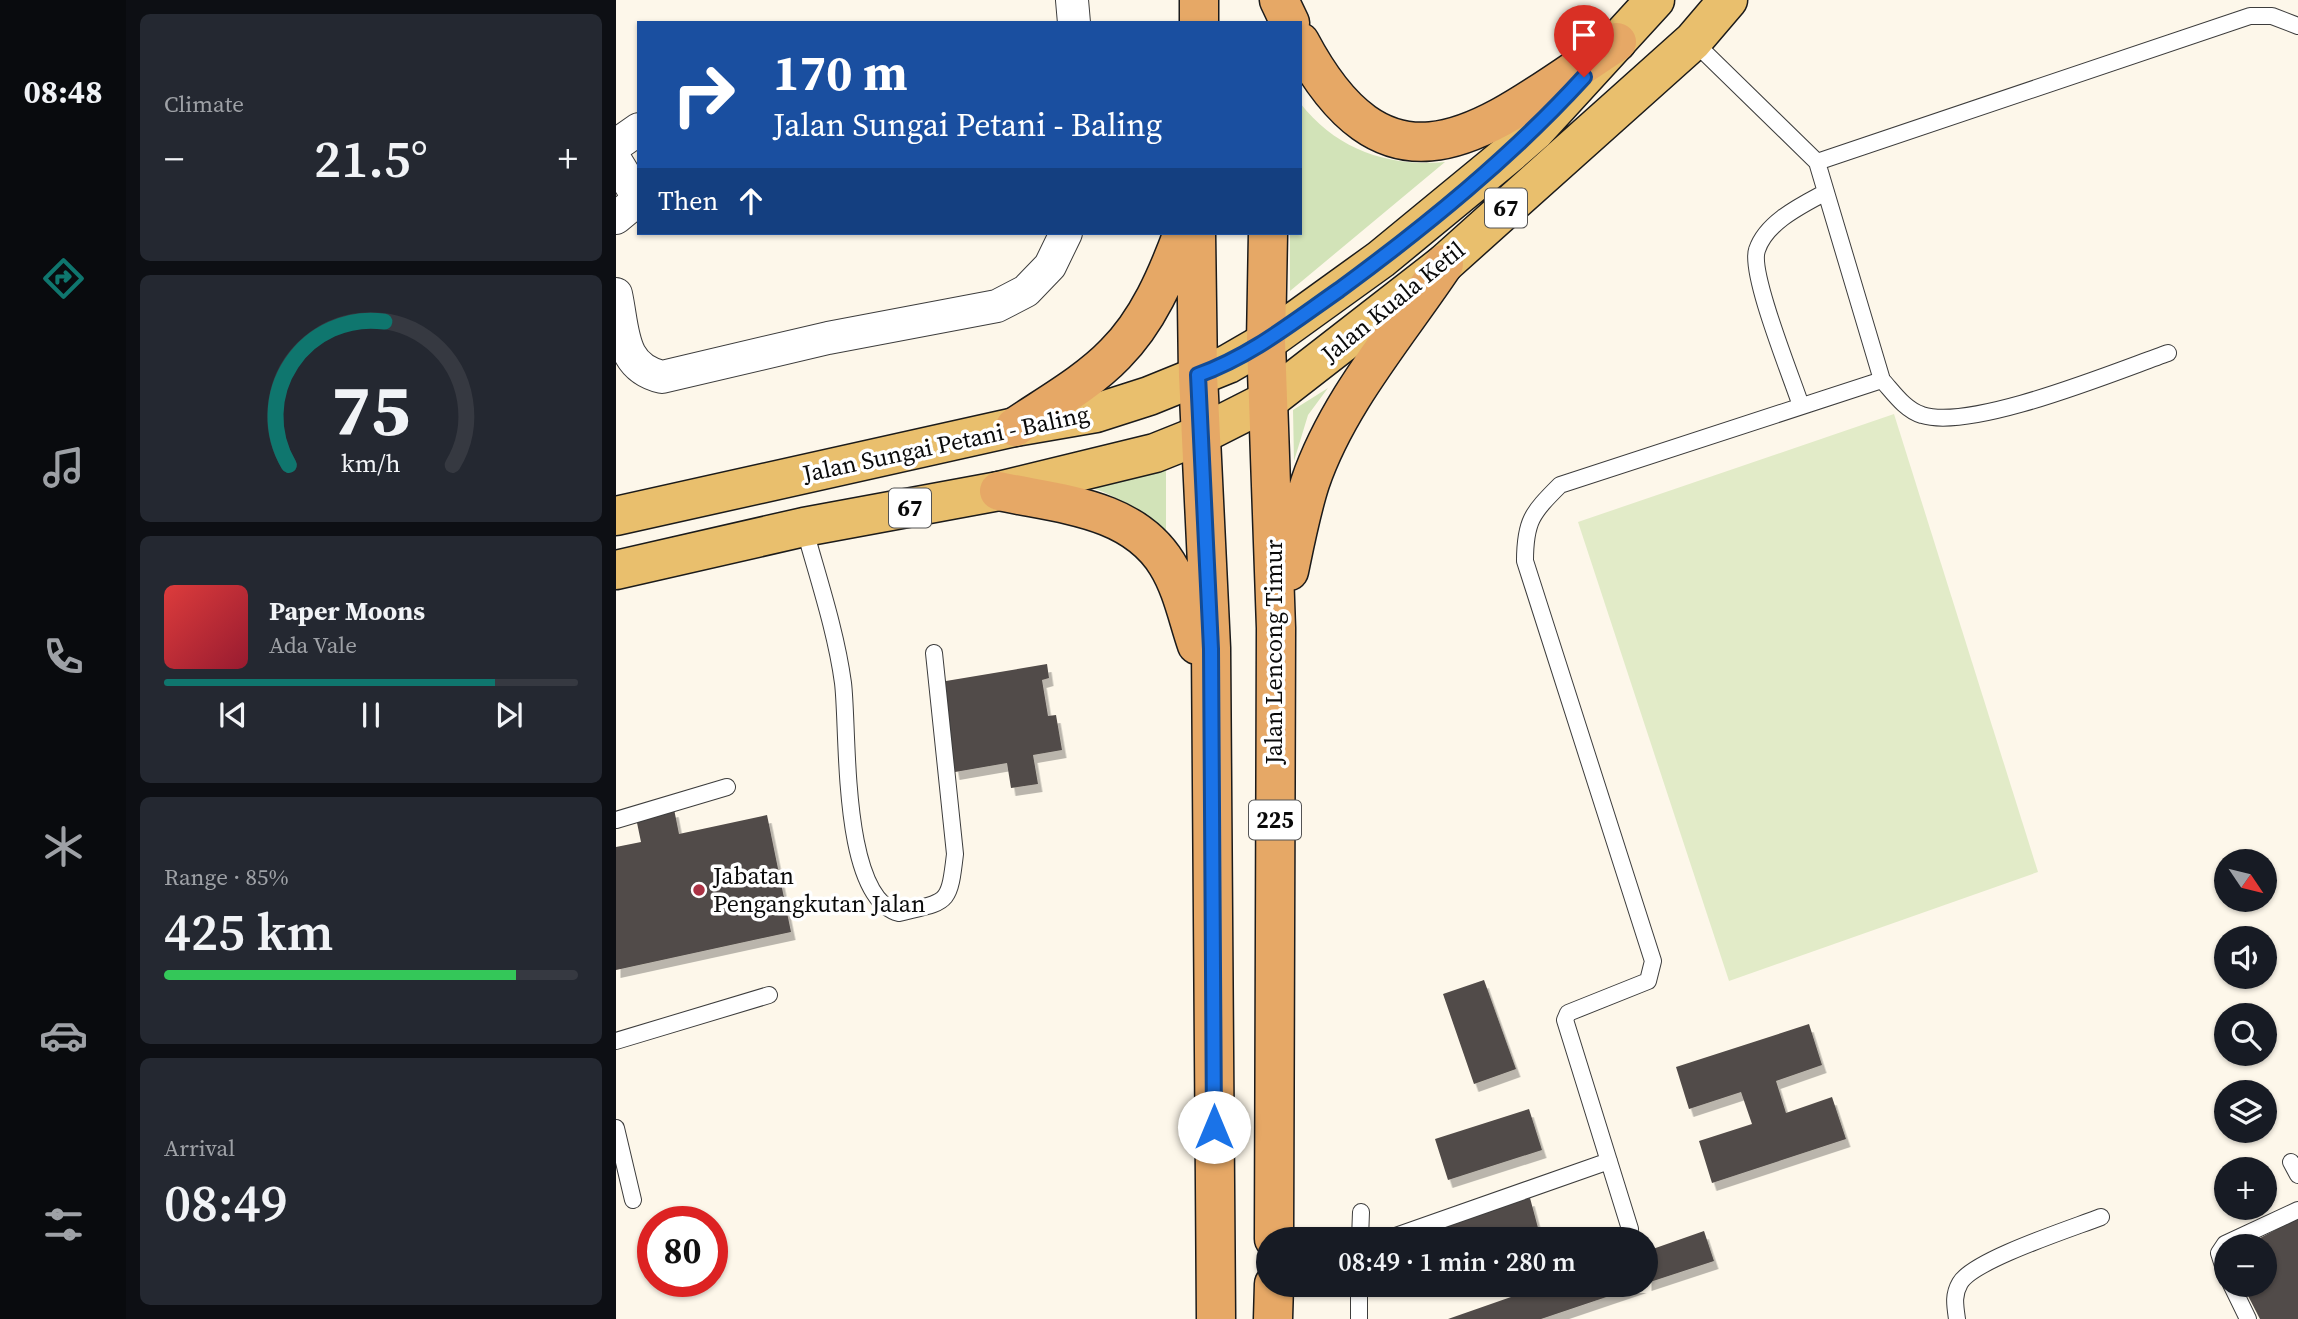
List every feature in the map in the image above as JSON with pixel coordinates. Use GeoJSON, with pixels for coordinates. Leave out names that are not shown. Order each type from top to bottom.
{"type":"FeatureCollection","features":[{"type":"Feature","properties":{"kind":"highway"},"geometry":{"type":"LineString","coordinates":[[1199,0],[1199,21]]}},
{"type":"Feature","properties":{"kind":"highway"},"geometry":{"type":"LineString","coordinates":[[1272,0],[1272,21]]}},
{"type":"Feature","properties":{"kind":"highway"},"geometry":{"type":"LineString","coordinates":[[1279,0],[1289,21]]}},
{"type":"Feature","properties":{"kind":"highway"},"geometry":{"type":"LineString","coordinates":[[1302,45],[1327,85],[1361,122],[1417,145],[1460,137],[1502,116],[1617,42]]}},
{"type":"Feature","properties":{"kind":"highway"},"geometry":{"type":"LineString","coordinates":[[1015,426],[1089,377],[1115,354],[1136,329],[1157,295],[1182,235]]}},
{"type":"Feature","properties":{"kind":"highway"},"geometry":{"type":"LineString","coordinates":[[1196,235],[1198,375],[1211,687],[1216,1319]]}},
{"type":"Feature","properties":{"kind":"highway","name":"Jalan Lencong Timur"},"geometry":{"type":"LineString","coordinates":[[1268,235],[1266,342],[1276,628],[1274,1227]]}},
{"type":"Feature","properties":{"kind":"highway"},"geometry":{"type":"LineString","coordinates":[[1276,628],[1310,482],[1322,455],[1352,401],[1444,264]]}},
{"type":"Feature","properties":{"kind":"highway"},"geometry":{"type":"LineString","coordinates":[[999,491],[1092,512],[1127,525],[1142,536],[1167,564],[1176,581],[1211,687]]}},
{"type":"Feature","properties":{"kind":"highway"},"geometry":{"type":"LineString","coordinates":[[1273,1319],[1274,1297]]}},
{"type":"Feature","properties":{"kind":"main road","name":"Jalan Kuala Ketil"},"geometry":{"type":"LineString","coordinates":[[1266,342],[1381,259],[1535,131],[1654,0]]}},
{"type":"Feature","properties":{"kind":"main road","name":"Jalan Kuala Ketil"},"geometry":{"type":"LineString","coordinates":[[1269,400],[1444,264],[1693,41],[1728,0]]}},
{"type":"Feature","properties":{"kind":"main road","name":"Jalan Sungai Petani - Baling"},"geometry":{"type":"LineString","coordinates":[[616,516],[1015,426],[1096,413],[1149,396],[1228,364],[1266,342]]}},
{"type":"Feature","properties":{"kind":"main road","name":"67"},"geometry":{"type":"LineString","coordinates":[[616,570],[804,527],[999,491],[1155,453],[1200,435],[1269,400]]}},
{"type":"Feature","properties":{"kind":"street"},"geometry":{"type":"LineString","coordinates":[[1072,0],[1074,21]]}},
{"type":"Feature","properties":{"kind":"street"},"geometry":{"type":"LineString","coordinates":[[616,145],[637,131]]}},
{"type":"Feature","properties":{"kind":"street"},"geometry":{"type":"LineString","coordinates":[[616,161],[637,196]]}},
{"type":"Feature","properties":{"kind":"street"},"geometry":{"type":"LineString","coordinates":[[616,218],[637,201]]}},
{"type":"Feature","properties":{"kind":"street"},"geometry":{"type":"LineString","coordinates":[[616,294],[630,359],[643,373],[662,377],[828,338],[997,306],[1026,291],[1050,266],[1065,235]]}},
{"type":"Feature","properties":{"kind":"lane"},"geometry":{"type":"LineString","coordinates":[[1817,162],[2250,16],[2272,16],[2298,26]]}},
{"type":"Feature","properties":{"kind":"lane"},"geometry":{"type":"LineString","coordinates":[[1693,41],[1817,162],[1882,380],[1901,402],[1919,415],[1947,420],[1993,412],[2168,353]]}},
{"type":"Feature","properties":{"kind":"lane"},"geometry":{"type":"LineString","coordinates":[[1801,406],[1761,286],[1756,262],[1757,249],[1776,224],[1798,207],[1826,192]]}},
{"type":"Feature","properties":{"kind":"lane"},"geometry":{"type":"LineString","coordinates":[[1629,1227],[1565,1020],[1568,1013],[1648,981],[1653,961],[1525,561],[1525,532],[1538,507],[1560,485],[1882,380]]}},
{"type":"Feature","properties":{"kind":"lane"},"geometry":{"type":"LineString","coordinates":[[804,527],[843,684],[854,825],[867,881],[880,903],[899,913],[941,902],[948,896],[951,887],[955,854],[934,653]]}},
{"type":"Feature","properties":{"kind":"lane"},"geometry":{"type":"LineString","coordinates":[[616,820],[727,788]]}},
{"type":"Feature","properties":{"kind":"lane"},"geometry":{"type":"LineString","coordinates":[[616,1041],[769,995]]}},
{"type":"Feature","properties":{"kind":"lane"},"geometry":{"type":"LineString","coordinates":[[616,1128],[633,1200]]}},
{"type":"Feature","properties":{"kind":"lane"},"geometry":{"type":"LineString","coordinates":[[1421,1227],[1609,1161]]}},
{"type":"Feature","properties":{"kind":"lane"},"geometry":{"type":"LineString","coordinates":[[2246,1234],[2298,1210]]}},
{"type":"Feature","properties":{"kind":"lane"},"geometry":{"type":"LineString","coordinates":[[1360,1227],[1361,1212]]}},
{"type":"Feature","properties":{"kind":"lane"},"geometry":{"type":"LineString","coordinates":[[1957,1319],[1954,1298],[1961,1280],[1979,1266],[2101,1217]]}},
{"type":"Feature","properties":{"kind":"lane"},"geometry":{"type":"LineString","coordinates":[[1359,1297],[1359,1319]]}},
{"type":"Feature","properties":{"kind":"lane"},"geometry":{"type":"LineString","coordinates":[[2237,1297],[2248,1319]]}},
{"type":"Feature","properties":{"kind":"green space"},"geometry":{"type":"Polygon","coordinates":[[[1302,105],[1330,133],[1365,152],[1404,162],[1445,162],[1290,291],[1290,235],[1302,235],[1302,105]]]}},
{"type":"Feature","properties":{"kind":"green space"},"geometry":{"type":"Polygon","coordinates":[[[1328,388],[1308,415],[1294,461],[1293,410],[1328,388]]]}},
{"type":"Feature","properties":{"kind":"green space"},"geometry":{"type":"Polygon","coordinates":[[[1894,414],[2038,872],[1729,981],[1578,522],[1894,414]]]}},
{"type":"Feature","properties":{"kind":"green space"},"geometry":{"type":"Polygon","coordinates":[[[1166,469],[1166,544],[1125,504],[1092,488],[1166,469]]]}},
{"type":"Feature","properties":{"kind":"building"},"geometry":{"type":"Polygon","coordinates":[[[1047,664],[1049,678],[1042,680],[1048,716],[1056,715],[1062,750],[1033,755],[1038,784],[1011,788],[1007,763],[955,772],[940,682],[1047,664]]]}},
{"type":"Feature","properties":{"kind":"building","name":"Jabatan Pengangkutan Jalan"},"geometry":{"type":"Polygon","coordinates":[[[674,809],[679,834],[767,815],[791,932],[616,970],[616,847],[641,842],[636,818],[674,809]]]}},
{"type":"Feature","properties":{"kind":"building"},"geometry":{"type":"Polygon","coordinates":[[[1484,980],[1516,1069],[1474,1084],[1443,994],[1484,980]]]}},
{"type":"Feature","properties":{"kind":"building"},"geometry":{"type":"Polygon","coordinates":[[[1809,1024],[1822,1065],[1776,1081],[1786,1113],[1832,1097],[1846,1139],[1712,1183],[1699,1141],[1752,1124],[1741,1092],[1689,1109],[1676,1067],[1809,1024]]]}},
{"type":"Feature","properties":{"kind":"building"},"geometry":{"type":"Polygon","coordinates":[[[1529,1109],[1542,1150],[1448,1180],[1435,1139],[1529,1109]]]}},
{"type":"Feature","properties":{"kind":"building"},"geometry":{"type":"Polygon","coordinates":[[[1530,1198],[1538,1227],[1433,1227],[1530,1198]]]}},
{"type":"Feature","properties":{"kind":"building"},"geometry":{"type":"Polygon","coordinates":[[[2298,1218],[2298,1319],[2260,1319],[2249,1297],[2277,1297],[2277,1234],[2268,1234],[2298,1218]]]}},
{"type":"Feature","properties":{"kind":"building"},"geometry":{"type":"Polygon","coordinates":[[[1704,1231],[1714,1261],[1658,1279],[1658,1247],[1704,1231]]]}},
{"type":"Feature","properties":{"kind":"building"},"geometry":{"type":"Polygon","coordinates":[[[1511,1297],[1606,1297],[1541,1319],[1448,1319],[1511,1297]]]}},
{"type":"Feature","properties":{"kind":"place","name":"Jabatan Pengangkutan Jalan"},"geometry":{"type":"Point","coordinates":[699,890]}},
{"type":"Feature","properties":{"kind":"route"},"geometry":{"type":"LineString","coordinates":[[1214,1127],[1211,649],[1198,375],[1228,364],[1266,342],[1381,259],[1535,131],[1584,77]]}}]}
